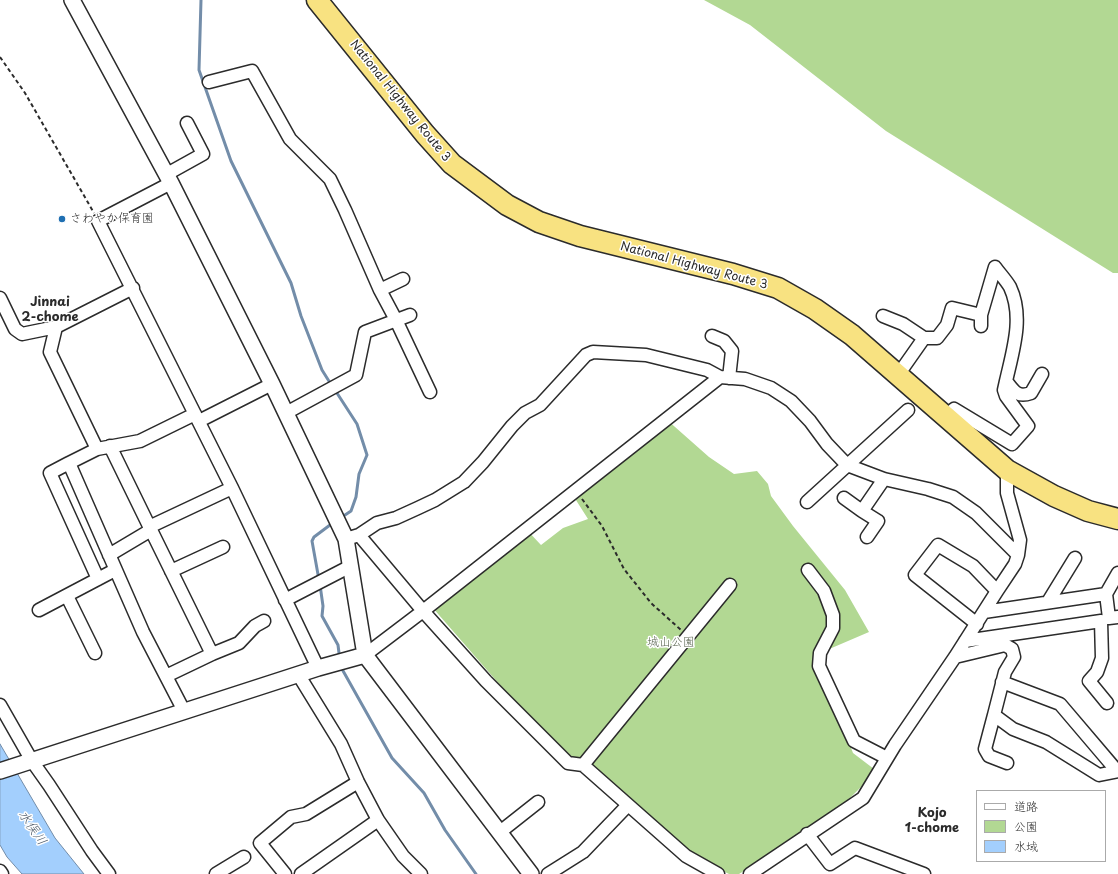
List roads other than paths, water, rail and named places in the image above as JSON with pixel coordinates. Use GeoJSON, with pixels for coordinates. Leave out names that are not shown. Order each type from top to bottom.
{"type":"FeatureCollection","features":[{"type":"Feature","properties":{"kind":"highway","name":"National Highway Route 3"},"geometry":{"type":"LineString","coordinates":[[317,0],[425,134],[452,164],[506,205],[539,222],[580,236],[733,274],[778,288],[815,309],[852,335],[1008,470],[1054,496],[1088,511],[1118,519]]}},
{"type":"Feature","properties":{"kind":"street"},"geometry":{"type":"LineString","coordinates":[[72,0],[169,178],[286,413],[353,537],[424,611],[486,681],[568,763],[583,765],[686,856],[718,874]]}},
{"type":"Feature","properties":{"kind":"street"},"geometry":{"type":"LineString","coordinates":[[209,82],[252,71],[290,139],[330,179],[380,290],[430,392]]}},
{"type":"Feature","properties":{"kind":"street"},"geometry":{"type":"LineString","coordinates":[[187,123],[203,154],[169,178],[98,221],[133,288],[232,488],[318,668]]}},
{"type":"Feature","properties":{"kind":"street"},"geometry":{"type":"LineString","coordinates":[[883,316],[903,324],[924,338],[937,338],[946,325],[952,308],[981,320],[995,267],[1010,286],[1017,309],[1016,337],[1004,390],[1006,396],[1028,426],[1012,444],[954,410],[946,416]]}},
{"type":"Feature","properties":{"kind":"street"},"geometry":{"type":"LineString","coordinates":[[380,290],[403,278]]}},
{"type":"Feature","properties":{"kind":"street"},"geometry":{"type":"LineString","coordinates":[[0,298],[16,329],[22,334],[56,327],[133,288]]}},
{"type":"Feature","properties":{"kind":"street"},"geometry":{"type":"LineString","coordinates":[[286,413],[356,375],[365,332],[410,315]]}},
{"type":"Feature","properties":{"kind":"street"},"geometry":{"type":"LineString","coordinates":[[56,327],[50,352],[97,449]]}},
{"type":"Feature","properties":{"kind":"street"},"geometry":{"type":"LineString","coordinates":[[0,771],[298,674],[365,655],[424,611],[576,490],[724,377],[732,351],[724,341],[712,336]]}},
{"type":"Feature","properties":{"kind":"street"},"geometry":{"type":"LineString","coordinates":[[898,375],[924,338]]}},
{"type":"Feature","properties":{"kind":"street"},"geometry":{"type":"LineString","coordinates":[[353,537],[377,523],[396,518],[435,500],[464,482],[520,417],[540,405],[586,355],[593,352],[646,355],[707,370],[724,377],[746,379],[771,388],[791,401],[810,421],[827,444],[847,465],[884,479],[928,489],[953,497],[976,513],[1018,555]]}},
{"type":"Feature","properties":{"kind":"street"},"geometry":{"type":"LineString","coordinates":[[1006,381],[1014,392],[1023,396],[1031,393],[1042,374]]}},
{"type":"Feature","properties":{"kind":"street"},"geometry":{"type":"LineString","coordinates":[[98,579],[50,473],[97,449],[140,441],[272,384]]}},
{"type":"Feature","properties":{"kind":"street"},"geometry":{"type":"LineString","coordinates":[[808,502],[908,410]]}},
{"type":"Feature","properties":{"kind":"street"},"geometry":{"type":"LineString","coordinates":[[110,446],[212,654]]}},
{"type":"Feature","properties":{"kind":"street"},"geometry":{"type":"LineString","coordinates":[[69,463],[143,632],[184,711]]}},
{"type":"Feature","properties":{"kind":"street"},"geometry":{"type":"LineString","coordinates":[[750,874],[807,834],[863,798],[887,758],[977,624],[1015,564],[1018,555],[1020,540],[1007,494],[1008,470]]}},
{"type":"Feature","properties":{"kind":"street"},"geometry":{"type":"LineString","coordinates":[[862,510],[884,479]]}},
{"type":"Feature","properties":{"kind":"street"},"geometry":{"type":"LineString","coordinates":[[109,556],[150,529],[232,488]]}},
{"type":"Feature","properties":{"kind":"street"},"geometry":{"type":"LineString","coordinates":[[844,498],[878,521],[867,537]]}},
{"type":"Feature","properties":{"kind":"street"},"geometry":{"type":"LineString","coordinates":[[353,537],[351,567],[365,655],[531,874]]}},
{"type":"Feature","properties":{"kind":"street"},"geometry":{"type":"LineString","coordinates":[[977,624],[915,575],[938,544],[973,566],[997,591]]}},
{"type":"Feature","properties":{"kind":"street"},"geometry":{"type":"LineString","coordinates":[[171,572],[223,547]]}},
{"type":"Feature","properties":{"kind":"street"},"geometry":{"type":"LineString","coordinates":[[1048,602],[1075,558]]}},
{"type":"Feature","properties":{"kind":"street"},"geometry":{"type":"LineString","coordinates":[[285,600],[351,567]]}},
{"type":"Feature","properties":{"kind":"street"},"geometry":{"type":"LineString","coordinates":[[39,610],[115,570]]}},
{"type":"Feature","properties":{"kind":"street"},"geometry":{"type":"LineString","coordinates":[[808,570],[824,591],[833,615],[834,628],[820,653],[819,666],[854,741],[887,758]]}},
{"type":"Feature","properties":{"kind":"street"},"geometry":{"type":"LineString","coordinates":[[1107,703],[1089,681],[1098,672],[1102,658],[1110,619],[1106,594],[1118,573]]}},
{"type":"Feature","properties":{"kind":"street"},"geometry":{"type":"LineString","coordinates":[[583,765],[730,585]]}},
{"type":"Feature","properties":{"kind":"street"},"geometry":{"type":"LineString","coordinates":[[984,612],[1106,594]]}},
{"type":"Feature","properties":{"kind":"street"},"geometry":{"type":"LineString","coordinates":[[67,596],[95,653]]}},
{"type":"Feature","properties":{"kind":"street"},"geometry":{"type":"LineString","coordinates":[[965,641],[1110,619]]}},
{"type":"Feature","properties":{"kind":"street"},"geometry":{"type":"LineString","coordinates":[[166,676],[239,643],[255,626],[264,620]]}},
{"type":"Feature","properties":{"kind":"street"},"geometry":{"type":"LineString","coordinates":[[955,657],[1005,645],[1012,649],[1014,657],[1005,672],[985,749],[989,756],[1007,762]]}},
{"type":"Feature","properties":{"kind":"street"},"geometry":{"type":"LineString","coordinates":[[298,674],[341,744],[358,782],[378,820],[403,856],[421,874]]}},
{"type":"Feature","properties":{"kind":"street"},"geometry":{"type":"LineString","coordinates":[[994,715],[1013,729],[1046,742],[1099,775],[1118,771],[1060,704],[1002,682]]}},
{"type":"Feature","properties":{"kind":"street"},"geometry":{"type":"LineString","coordinates":[[0,705],[30,762],[49,785],[92,852],[109,874]]}},
{"type":"Feature","properties":{"kind":"street"},"geometry":{"type":"LineString","coordinates":[[285,874],[260,843],[291,817],[306,814],[358,782]]}},
{"type":"Feature","properties":{"kind":"street"},"geometry":{"type":"LineString","coordinates":[[500,832],[538,802]]}},
{"type":"Feature","properties":{"kind":"street"},"geometry":{"type":"LineString","coordinates":[[548,874],[583,852],[628,805]]}},
{"type":"Feature","properties":{"kind":"street"},"geometry":{"type":"LineString","coordinates":[[301,874],[378,820]]}},
{"type":"Feature","properties":{"kind":"street"},"geometry":{"type":"LineString","coordinates":[[807,834],[830,864],[854,848],[924,874]]}},
{"type":"Feature","properties":{"kind":"street"},"geometry":{"type":"LineString","coordinates":[[216,874],[244,857]]}},
{"type":"Feature","properties":{"kind":"water","name":"水俣川"},"geometry":{"type":"Polygon","coordinates":[[[0,744],[55,838],[84,874],[22,874],[7,857],[0,845],[0,744]]]}},
{"type":"Feature","properties":{"kind":"waterway"},"geometry":{"type":"LineString","coordinates":[[201,0],[199,70],[231,161],[291,283],[301,316],[322,370],[332,386]]}},
{"type":"Feature","properties":{"kind":"waterway"},"geometry":{"type":"LineString","coordinates":[[335,390],[357,424],[367,455],[359,474],[356,497],[351,511],[345,515]]}},
{"type":"Feature","properties":{"kind":"waterway"},"geometry":{"type":"LineString","coordinates":[[319,580],[312,541],[314,537],[330,525]]}},
{"type":"Feature","properties":{"kind":"waterway"},"geometry":{"type":"LineString","coordinates":[[320,585],[323,606],[322,616],[338,645],[339,653]]}},
{"type":"Feature","properties":{"kind":"waterway"},"geometry":{"type":"LineString","coordinates":[[342,669],[392,758],[424,793],[445,830],[476,874]]}},
{"type":"Feature","properties":{"kind":"place","name":"さわやか保育園"},"geometry":{"type":"Point","coordinates":[62,219]}},
{"type":"Feature","properties":{"kind":"district","name":"Jinnai 2-chome"},"geometry":{"type":"Point","coordinates":[50,310]}},
{"type":"Feature","properties":{"kind":"district","name":"Kojo 1-chome"},"geometry":{"type":"Point","coordinates":[932,820]}},
{"type":"Feature","properties":{"kind":"park label","name":"城山公園"},"geometry":{"type":"Point","coordinates":[671,643]}}]}
